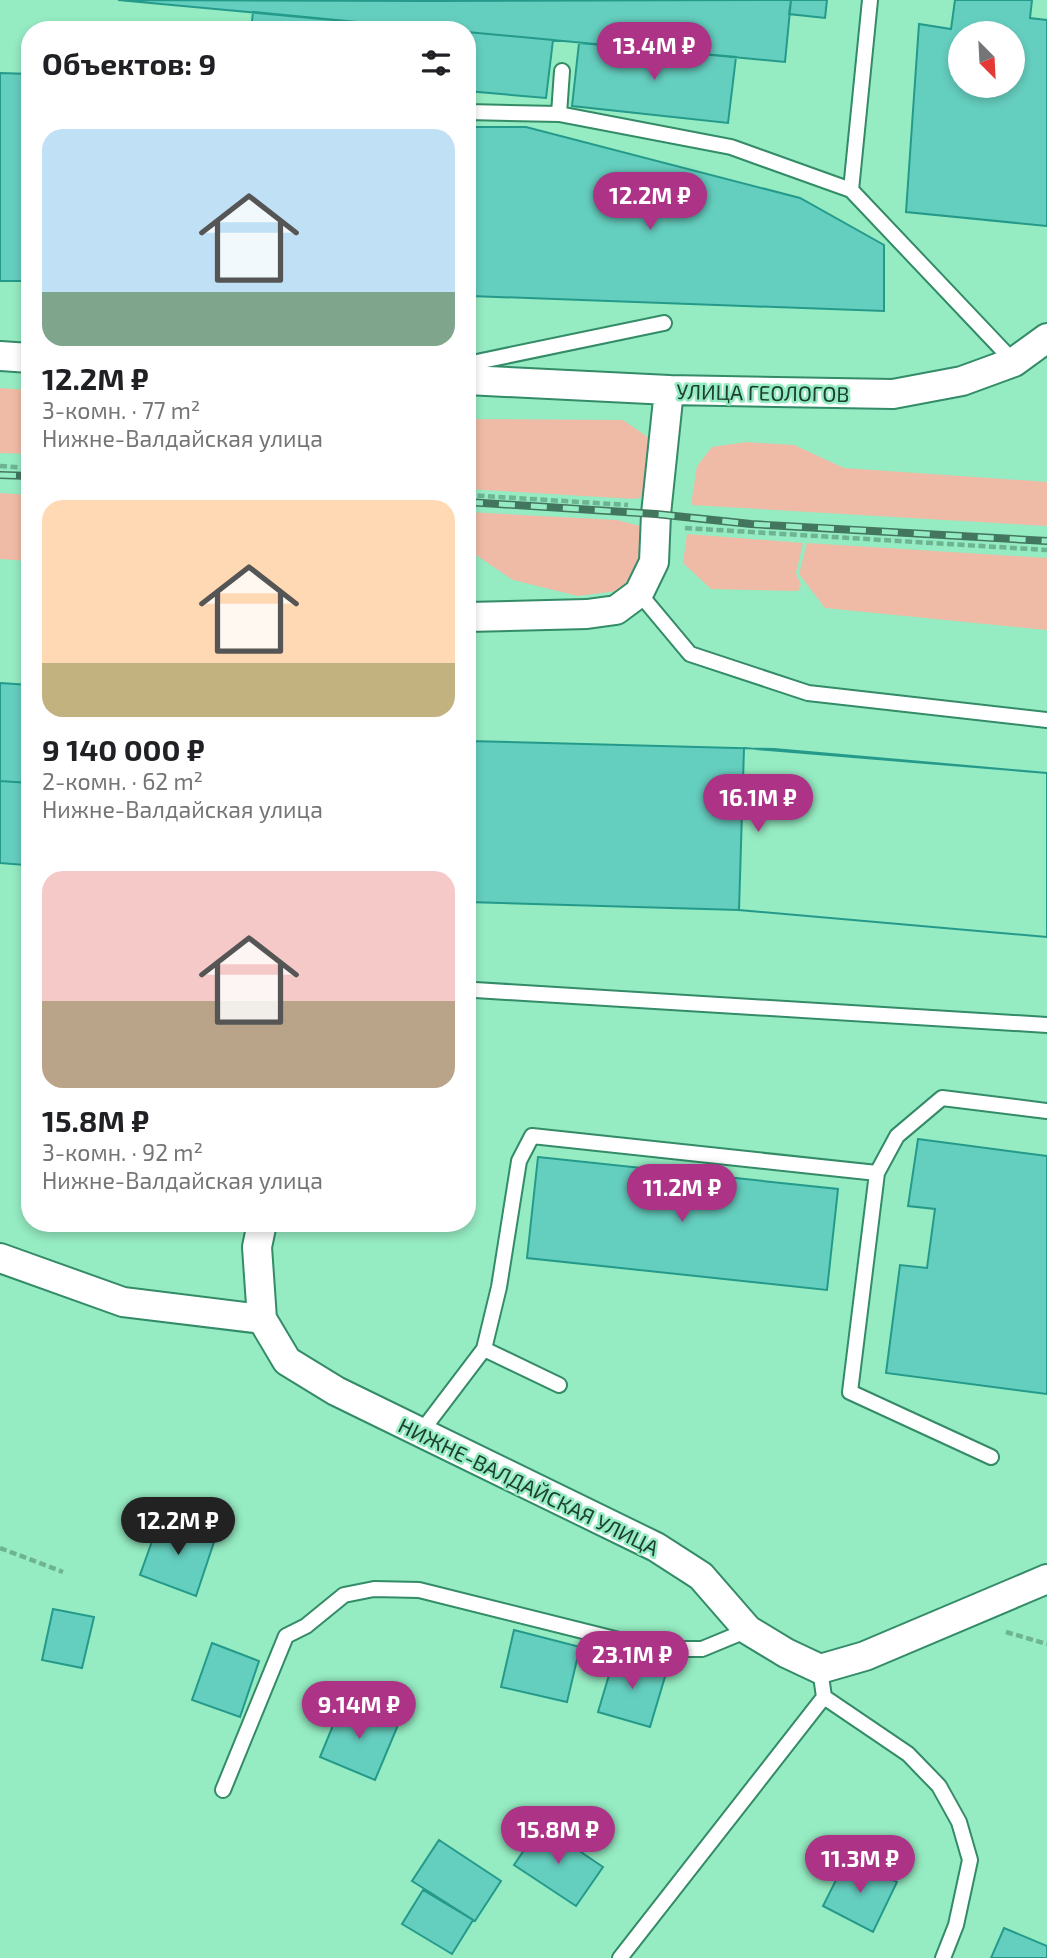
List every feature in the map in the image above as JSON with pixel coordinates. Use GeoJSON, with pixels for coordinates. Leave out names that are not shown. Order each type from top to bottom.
{"type":"FeatureCollection","features":[{"type":"Feature","properties":{"kind":"street","name":"УЛИЦА ГЕОЛОГОВ"},"geometry":{"type":"LineString","coordinates":[[476,380],[669,390],[893,394],[962,381],[1014,362],[1047,338]]}},
{"type":"Feature","properties":{"kind":"street"},"geometry":{"type":"LineString","coordinates":[[0,356],[21,357]]}},
{"type":"Feature","properties":{"kind":"street"},"geometry":{"type":"LineString","coordinates":[[476,617],[587,614],[616,610],[639,593],[654,562],[669,390]]}},
{"type":"Feature","properties":{"kind":"street"},"geometry":{"type":"LineString","coordinates":[[0,1258],[123,1302],[262,1319],[257,1247],[260,1232]]}},
{"type":"Feature","properties":{"kind":"street","name":"НИЖНЕ-ВАЛДАЙСКАЯ УЛИЦА"},"geometry":{"type":"LineString","coordinates":[[262,1319],[287,1362],[336,1391],[656,1547],[701,1576],[748,1630],[786,1653],[820,1669]]}},
{"type":"Feature","properties":{"kind":"street"},"geometry":{"type":"LineString","coordinates":[[820,1669],[865,1656],[1047,1579]]}},
{"type":"Feature","properties":{"kind":"lane"},"geometry":{"type":"LineString","coordinates":[[851,190],[870,0]]}},
{"type":"Feature","properties":{"kind":"lane"},"geometry":{"type":"LineString","coordinates":[[559,114],[562,71]]}},
{"type":"Feature","properties":{"kind":"lane"},"geometry":{"type":"LineString","coordinates":[[476,112],[559,114],[731,147],[851,190],[1014,362]]}},
{"type":"Feature","properties":{"kind":"lane"},"geometry":{"type":"LineString","coordinates":[[476,362],[664,323]]}},
{"type":"Feature","properties":{"kind":"lane"},"geometry":{"type":"LineString","coordinates":[[639,593],[690,654],[808,693],[1047,720]]}},
{"type":"Feature","properties":{"kind":"lane"},"geometry":{"type":"LineString","coordinates":[[476,990],[1047,1025]]}},
{"type":"Feature","properties":{"kind":"lane"},"geometry":{"type":"LineString","coordinates":[[991,1457],[850,1392],[877,1173],[897,1136],[942,1098],[1047,1111]]}},
{"type":"Feature","properties":{"kind":"lane"},"geometry":{"type":"LineString","coordinates":[[421,1432],[484,1349],[499,1287],[519,1161],[532,1136],[877,1173]]}},
{"type":"Feature","properties":{"kind":"lane"},"geometry":{"type":"LineString","coordinates":[[484,1349],[559,1385]]}},
{"type":"Feature","properties":{"kind":"lane"},"geometry":{"type":"LineString","coordinates":[[223,1790],[286,1636],[306,1626],[344,1595],[374,1589],[419,1590],[656,1648],[702,1650],[748,1630]]}},
{"type":"Feature","properties":{"kind":"lane"},"geometry":{"type":"LineString","coordinates":[[620,1958],[824,1697],[820,1669]]}},
{"type":"Feature","properties":{"kind":"lane"},"geometry":{"type":"LineString","coordinates":[[824,1697],[908,1754],[939,1786],[959,1822],[970,1860],[956,1925],[943,1958]]}},
{"type":"Feature","properties":{"kind":"path"},"geometry":{"type":"LineString","coordinates":[[0,466],[21,467]]}},
{"type":"Feature","properties":{"kind":"path"},"geometry":{"type":"LineString","coordinates":[[476,496],[656,516],[1047,551]]}},
{"type":"Feature","properties":{"kind":"path"},"geometry":{"type":"LineString","coordinates":[[0,1548],[63,1572]]}},
{"type":"Feature","properties":{"kind":"shaded area"},"geometry":{"type":"Polygon","coordinates":[[[0,388],[21,389],[21,454],[0,453],[0,388]]]}},
{"type":"Feature","properties":{"kind":"shaded area"},"geometry":{"type":"Polygon","coordinates":[[[476,419],[623,420],[652,440],[648,495],[635,499],[476,490],[476,419]]]}},
{"type":"Feature","properties":{"kind":"shaded area"},"geometry":{"type":"Polygon","coordinates":[[[746,442],[794,445],[844,468],[1047,482],[1047,526],[691,505],[697,466],[712,447],[746,442]]]}},
{"type":"Feature","properties":{"kind":"shaded area"},"geometry":{"type":"Polygon","coordinates":[[[0,493],[21,494],[21,560],[0,559],[0,493]]]}},
{"type":"Feature","properties":{"kind":"shaded area"},"geometry":{"type":"Polygon","coordinates":[[[476,512],[617,520],[644,527],[641,566],[618,591],[578,596],[513,580],[476,555],[476,512]]]}},
{"type":"Feature","properties":{"kind":"shaded area"},"geometry":{"type":"Polygon","coordinates":[[[687,534],[803,543],[796,573],[801,585],[798,591],[711,589],[683,563],[687,534]]]}},
{"type":"Feature","properties":{"kind":"shaded area"},"geometry":{"type":"Polygon","coordinates":[[[807,543],[1047,558],[1047,630],[825,608],[799,574],[807,543]]]}},
{"type":"Feature","properties":{"kind":"building"},"geometry":{"type":"Polygon","coordinates":[[[118,0],[791,0],[785,62],[476,33],[476,21],[343,21],[118,0]]]}},
{"type":"Feature","properties":{"kind":"building"},"geometry":{"type":"Polygon","coordinates":[[[791,0],[827,0],[825,18],[789,14],[791,0]]]}},
{"type":"Feature","properties":{"kind":"building"},"geometry":{"type":"Polygon","coordinates":[[[955,0],[1032,0],[1030,18],[1047,20],[1047,226],[906,212],[919,24],[948,29],[948,98],[1026,98],[1026,21],[952,21],[955,0]]]}},
{"type":"Feature","properties":{"kind":"building"},"geometry":{"type":"Polygon","coordinates":[[[253,12],[346,21],[252,21],[253,12]]]}},
{"type":"Feature","properties":{"kind":"building"},"geometry":{"type":"Polygon","coordinates":[[[476,33],[553,40],[546,98],[476,92],[476,33]]]}},
{"type":"Feature","properties":{"kind":"building"},"geometry":{"type":"Polygon","coordinates":[[[579,43],[736,57],[728,123],[572,106],[579,43]]]}},
{"type":"Feature","properties":{"kind":"building"},"geometry":{"type":"Polygon","coordinates":[[[0,73],[21,74],[21,281],[0,281],[0,73]]]}},
{"type":"Feature","properties":{"kind":"building"},"geometry":{"type":"Polygon","coordinates":[[[476,127],[526,127],[800,198],[884,245],[884,311],[476,296],[476,127]]]}},
{"type":"Feature","properties":{"kind":"building"},"geometry":{"type":"Polygon","coordinates":[[[0,683],[21,684],[21,782],[0,781],[0,683]]]}},
{"type":"Feature","properties":{"kind":"building"},"geometry":{"type":"Polygon","coordinates":[[[476,741],[774,749],[1047,773],[1047,937],[739,910],[476,902],[476,741]]]}},
{"type":"Feature","properties":{"kind":"building"},"geometry":{"type":"Polygon","coordinates":[[[744,748],[1047,773],[1047,937],[739,910],[744,748]]]}},
{"type":"Feature","properties":{"kind":"building"},"geometry":{"type":"Polygon","coordinates":[[[0,781],[21,782],[21,865],[0,863],[0,781]]]}},
{"type":"Feature","properties":{"kind":"building"},"geometry":{"type":"Polygon","coordinates":[[[918,1139],[1047,1156],[1047,1394],[886,1373],[900,1265],[927,1268],[935,1209],[908,1206],[918,1139]]]}},
{"type":"Feature","properties":{"kind":"building"},"geometry":{"type":"Polygon","coordinates":[[[538,1157],[838,1189],[827,1290],[527,1258],[538,1157]]]}},
{"type":"Feature","properties":{"kind":"building"},"geometry":{"type":"Polygon","coordinates":[[[160,1519],[215,1539],[196,1596],[140,1575],[160,1519]]]}},
{"type":"Feature","properties":{"kind":"building"},"geometry":{"type":"Polygon","coordinates":[[[53,1609],[94,1617],[82,1668],[42,1660],[53,1609]]]}},
{"type":"Feature","properties":{"kind":"building"},"geometry":{"type":"Polygon","coordinates":[[[514,1630],[580,1647],[567,1702],[501,1687],[514,1630]]]}},
{"type":"Feature","properties":{"kind":"building"},"geometry":{"type":"Polygon","coordinates":[[[212,1643],[259,1661],[240,1717],[192,1700],[212,1643]]]}},
{"type":"Feature","properties":{"kind":"building"},"geometry":{"type":"Polygon","coordinates":[[[615,1655],[667,1670],[650,1727],[598,1712],[615,1655]]]}},
{"type":"Feature","properties":{"kind":"building"},"geometry":{"type":"Polygon","coordinates":[[[343,1701],[398,1725],[375,1780],[320,1757],[343,1701]]]}},
{"type":"Feature","properties":{"kind":"building"},"geometry":{"type":"Polygon","coordinates":[[[541,1825],[603,1867],[576,1906],[514,1865],[541,1825]]]}},
{"type":"Feature","properties":{"kind":"building"},"geometry":{"type":"Polygon","coordinates":[[[439,1840],[501,1881],[475,1921],[412,1881],[439,1840]]]}},
{"type":"Feature","properties":{"kind":"building"},"geometry":{"type":"Polygon","coordinates":[[[847,1858],[897,1882],[873,1932],[823,1906],[847,1858]]]}},
{"type":"Feature","properties":{"kind":"building"},"geometry":{"type":"Polygon","coordinates":[[[423,1890],[473,1920],[452,1954],[402,1924],[423,1890]]]}},
{"type":"Feature","properties":{"kind":"building"},"geometry":{"type":"Polygon","coordinates":[[[1004,1928],[1047,1946],[1047,1958],[991,1958],[1004,1928]]]}},
{"type":"Feature","properties":{"kind":"railway"},"geometry":{"type":"LineString","coordinates":[[0,475],[21,476]]}},
{"type":"Feature","properties":{"kind":"railway"},"geometry":{"type":"LineString","coordinates":[[476,503],[656,514],[751,524],[1047,541]]}}]}
